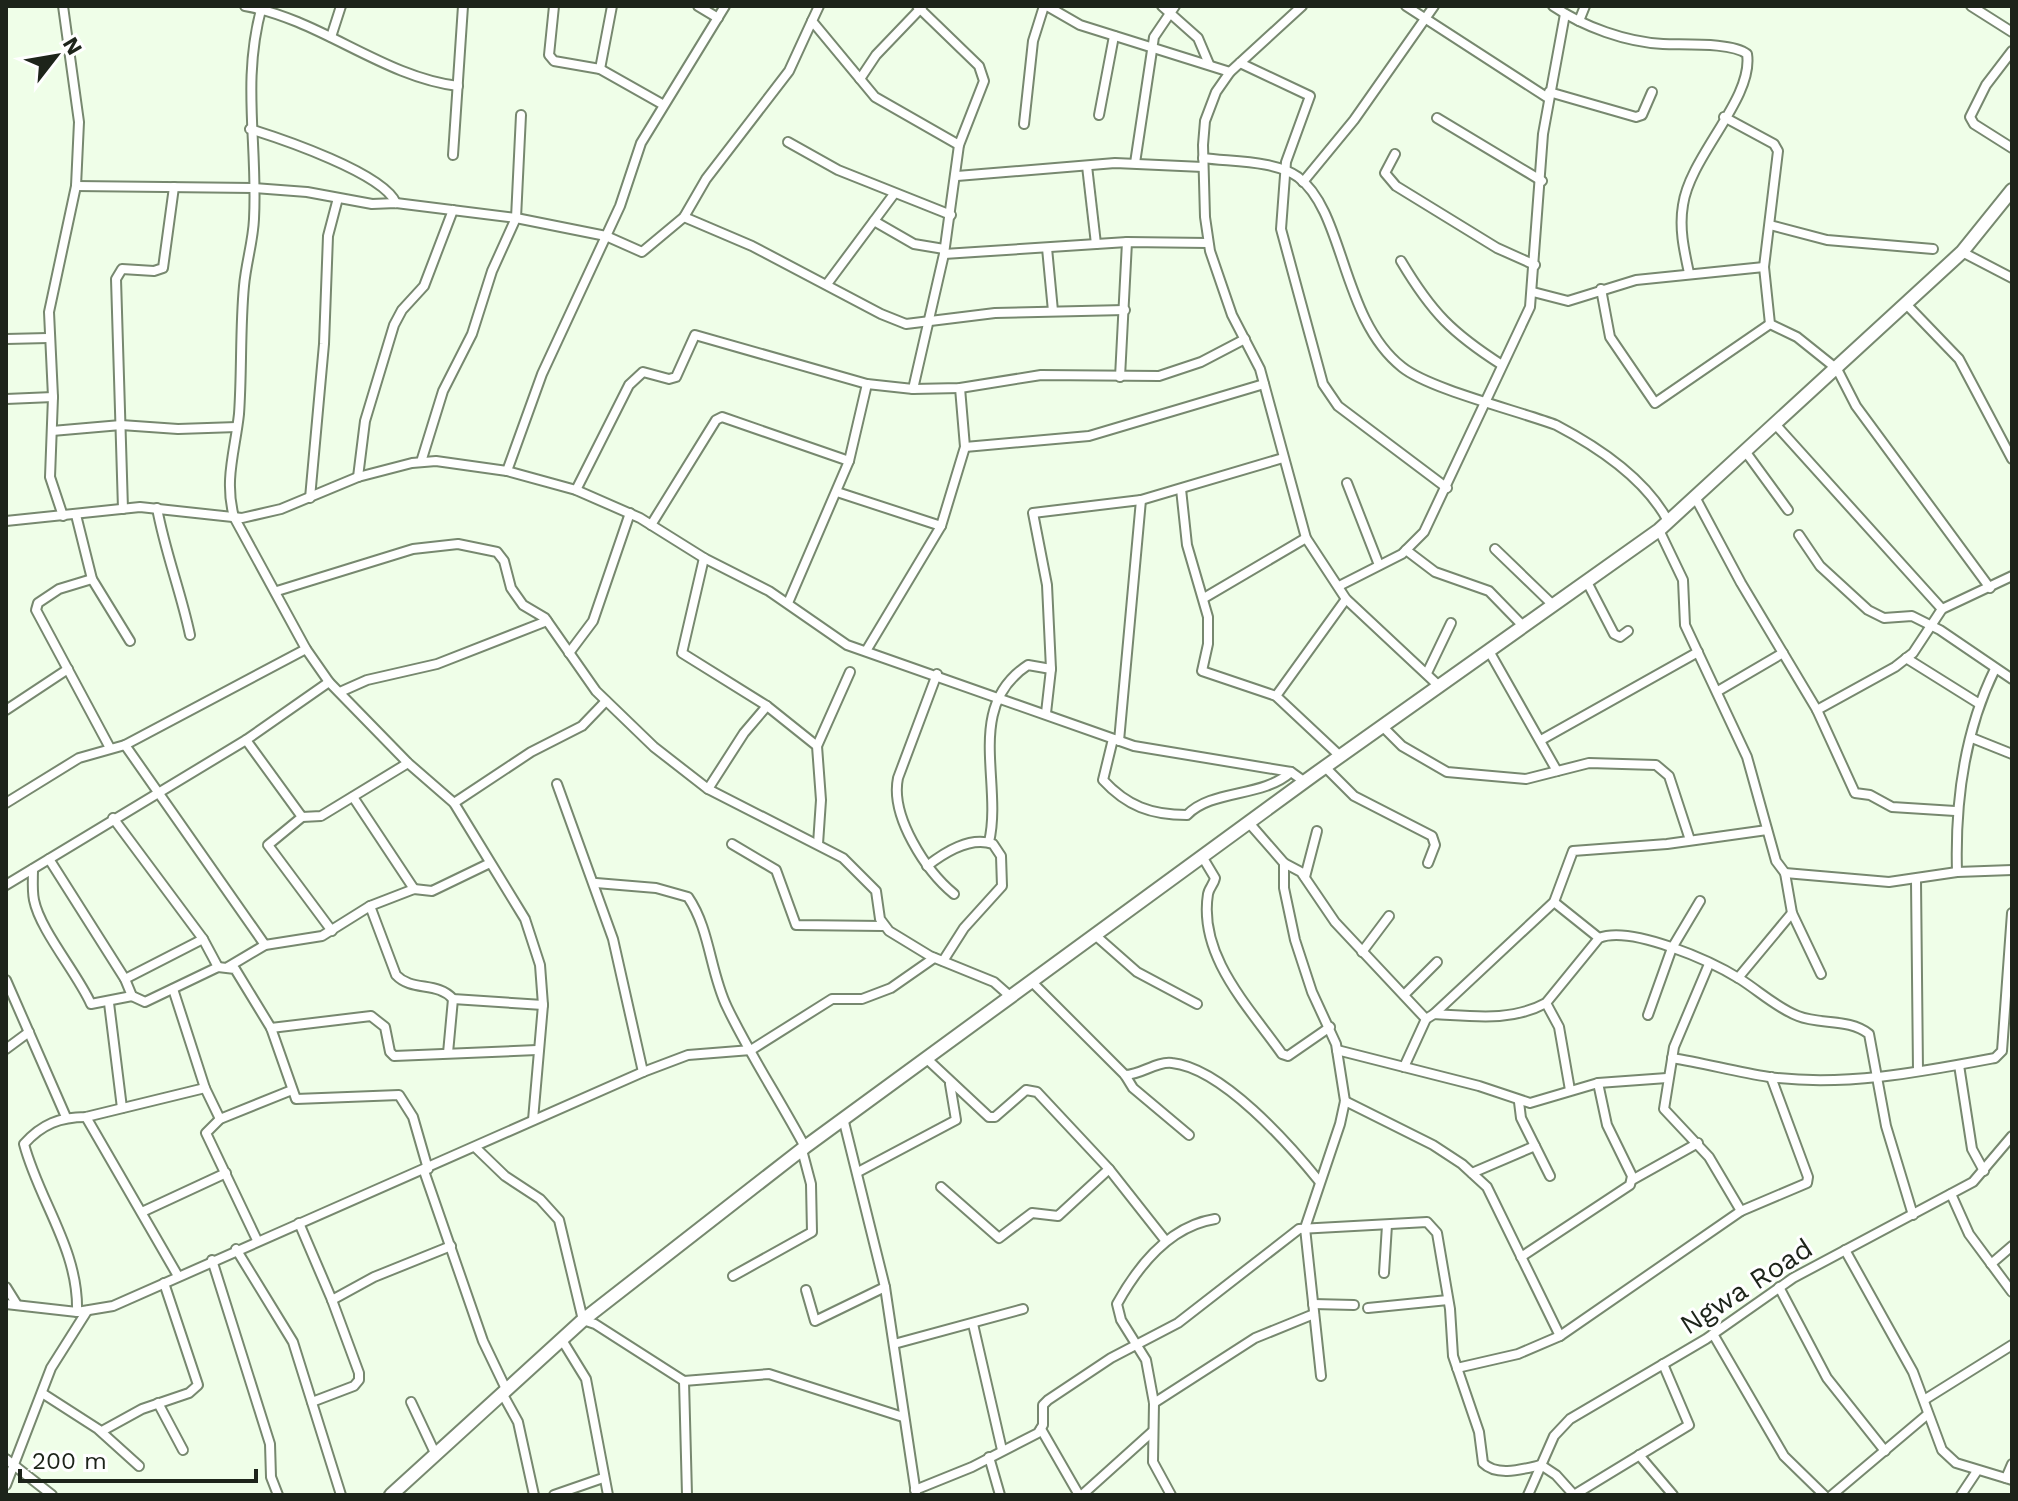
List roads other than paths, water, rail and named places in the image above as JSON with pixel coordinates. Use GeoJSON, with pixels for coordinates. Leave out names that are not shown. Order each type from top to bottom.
{"type":"FeatureCollection","features":[{"type":"Feature","properties":{"kind":"street"},"geometry":{"type":"LineString","coordinates":[[63,6],[79,112],[76,186],[55,276],[48,338],[53,397],[50,477],[63,516]]}},
{"type":"Feature","properties":{"kind":"street"},"geometry":{"type":"LineString","coordinates":[[245,6],[262,7],[411,74],[458,86]]}},
{"type":"Feature","properties":{"kind":"street"},"geometry":{"type":"LineString","coordinates":[[331,37],[341,6]]}},
{"type":"Feature","properties":{"kind":"street"},"geometry":{"type":"LineString","coordinates":[[453,155],[463,6]]}},
{"type":"Feature","properties":{"kind":"street"},"geometry":{"type":"LineString","coordinates":[[554,6],[549,55],[554,61],[600,69],[662,104]]}},
{"type":"Feature","properties":{"kind":"street"},"geometry":{"type":"LineString","coordinates":[[600,69],[612,6]]}},
{"type":"Feature","properties":{"kind":"street"},"geometry":{"type":"LineString","coordinates":[[698,6],[718,18]]}},
{"type":"Feature","properties":{"kind":"street"},"geometry":{"type":"LineString","coordinates":[[507,471],[542,374],[627,190],[641,143],[662,104],[725,6]]}},
{"type":"Feature","properties":{"kind":"street"},"geometry":{"type":"LineString","coordinates":[[76,186],[253,188],[372,204],[396,203],[516,218],[606,236],[642,252],[684,217],[706,179],[789,71],[819,6]]}},
{"type":"Feature","properties":{"kind":"street"},"geometry":{"type":"LineString","coordinates":[[1024,124],[1033,41],[1046,6],[1068,20],[1230,72]]}},
{"type":"Feature","properties":{"kind":"street"},"geometry":{"type":"LineString","coordinates":[[1302,6],[1230,72],[1216,92],[1205,121],[1203,163],[1208,243],[1218,281],[1264,384],[1306,538],[1346,599],[1439,686]]}},
{"type":"Feature","properties":{"kind":"street"},"geometry":{"type":"LineString","coordinates":[[1406,6],[1548,95],[1636,117],[1642,115],[1652,92]]}},
{"type":"Feature","properties":{"kind":"street"},"geometry":{"type":"LineString","coordinates":[[1303,182],[1354,120],[1434,6]]}},
{"type":"Feature","properties":{"kind":"street"},"geometry":{"type":"LineString","coordinates":[[1553,6],[1579,21],[1663,44],[1744,51],[1748,61],[1742,90],[1689,180],[1683,204],[1681,226],[1689,273]]}},
{"type":"Feature","properties":{"kind":"street"},"geometry":{"type":"LineString","coordinates":[[1579,21],[1585,6]]}},
{"type":"Feature","properties":{"kind":"street"},"geometry":{"type":"LineString","coordinates":[[1971,6],[2012,32]]}},
{"type":"Feature","properties":{"kind":"street"},"geometry":{"type":"LineString","coordinates":[[262,7],[253,42],[249,81],[254,220],[244,283],[237,427],[228,486],[234,517],[306,649],[329,682],[408,763],[454,803],[488,864],[513,896],[534,941],[543,1005],[533,1120]]}},
{"type":"Feature","properties":{"kind":"street"},"geometry":{"type":"LineString","coordinates":[[860,79],[876,55],[920,7],[983,73],[984,81],[959,145],[951,215],[913,389]]}},
{"type":"Feature","properties":{"kind":"street"},"geometry":{"type":"LineString","coordinates":[[1135,163],[1152,46],[1169,8],[1203,44],[1209,64]]}},
{"type":"Feature","properties":{"kind":"street"},"geometry":{"type":"LineString","coordinates":[[1339,586],[1406,550],[1433,519],[1485,399],[1526,317],[1533,292],[1548,95],[1565,14]]}},
{"type":"Feature","properties":{"kind":"street"},"geometry":{"type":"LineString","coordinates":[[812,21],[884,104],[959,145]]}},
{"type":"Feature","properties":{"kind":"street"},"geometry":{"type":"LineString","coordinates":[[1099,115],[1114,36]]}},
{"type":"Feature","properties":{"kind":"street"},"geometry":{"type":"LineString","coordinates":[[2012,51],[1986,85],[1970,117],[1974,124],[2012,148]]}},
{"type":"Feature","properties":{"kind":"street"},"geometry":{"type":"LineString","coordinates":[[1240,63],[1310,96],[1284,170],[1281,216],[1285,251],[1330,397],[1447,488]]}},
{"type":"Feature","properties":{"kind":"street"},"geometry":{"type":"LineString","coordinates":[[421,462],[443,391],[472,334],[492,271],[516,218],[521,115]]}},
{"type":"Feature","properties":{"kind":"street"},"geometry":{"type":"LineString","coordinates":[[1724,117],[1777,147],[1764,267],[1770,324]]}},
{"type":"Feature","properties":{"kind":"street"},"geometry":{"type":"LineString","coordinates":[[1437,118],[1542,181]]}},
{"type":"Feature","properties":{"kind":"street"},"geometry":{"type":"LineString","coordinates":[[250,129],[333,160],[386,190],[396,203]]}},
{"type":"Feature","properties":{"kind":"street"},"geometry":{"type":"LineString","coordinates":[[788,142],[894,194],[951,215]]}},
{"type":"Feature","properties":{"kind":"street"},"geometry":{"type":"LineString","coordinates":[[1395,154],[1385,173],[1396,186],[1497,248],[1535,265]]}},
{"type":"Feature","properties":{"kind":"street"},"geometry":{"type":"LineString","coordinates":[[957,176],[1135,163],[1203,163],[1284,170],[1303,182],[1322,211],[1364,321],[1382,347],[1403,368],[1429,382],[1556,425],[1598,448],[1641,487],[1664,525],[1683,580],[1685,625],[1747,757],[1776,861],[1785,873],[1792,913],[1821,974]]}},
{"type":"Feature","properties":{"kind":"street"},"geometry":{"type":"LineString","coordinates":[[1087,166],[1096,244]]}},
{"type":"Feature","properties":{"kind":"street"},"geometry":{"type":"LineString","coordinates":[[123,509],[116,279],[122,269],[154,271],[163,268],[174,187]]}},
{"type":"Feature","properties":{"kind":"street"},"geometry":{"type":"LineString","coordinates":[[391,1495],[583,1320],[843,1118],[1340,756],[1664,525],[1907,305],[1962,252],[2012,190]]}},
{"type":"Feature","properties":{"kind":"street"},"geometry":{"type":"LineString","coordinates":[[827,284],[894,194]]}},
{"type":"Feature","properties":{"kind":"street"},"geometry":{"type":"LineString","coordinates":[[310,498],[324,344],[328,236],[338,198]]}},
{"type":"Feature","properties":{"kind":"street"},"geometry":{"type":"LineString","coordinates":[[358,477],[365,421],[394,325],[402,310],[424,286],[453,210]]}},
{"type":"Feature","properties":{"kind":"street"},"geometry":{"type":"LineString","coordinates":[[684,217],[752,246],[893,320],[926,324],[995,313],[1125,310]]}},
{"type":"Feature","properties":{"kind":"street"},"geometry":{"type":"LineString","coordinates":[[874,221],[914,244],[944,252],[1127,242],[1208,243]]}},
{"type":"Feature","properties":{"kind":"street"},"geometry":{"type":"LineString","coordinates":[[1770,225],[1827,240],[1933,249]]}},
{"type":"Feature","properties":{"kind":"street"},"geometry":{"type":"LineString","coordinates":[[1120,377],[1127,242]]}},
{"type":"Feature","properties":{"kind":"street"},"geometry":{"type":"LineString","coordinates":[[1047,248],[1053,311]]}},
{"type":"Feature","properties":{"kind":"street"},"geometry":{"type":"LineString","coordinates":[[1962,252],[2012,278]]}},
{"type":"Feature","properties":{"kind":"street"},"geometry":{"type":"LineString","coordinates":[[1401,261],[1428,304],[1447,327],[1502,365]]}},
{"type":"Feature","properties":{"kind":"street"},"geometry":{"type":"LineString","coordinates":[[1533,292],[1568,301],[1636,280],[1764,267]]}},
{"type":"Feature","properties":{"kind":"street"},"geometry":{"type":"LineString","coordinates":[[1601,289],[1610,337],[1655,403],[1770,324]]}},
{"type":"Feature","properties":{"kind":"street"},"geometry":{"type":"LineString","coordinates":[[1907,305],[1963,366],[2012,459]]}},
{"type":"Feature","properties":{"kind":"street"},"geometry":{"type":"LineString","coordinates":[[1770,324],[1797,337],[1837,369],[1856,406],[1990,588]]}},
{"type":"Feature","properties":{"kind":"street"},"geometry":{"type":"LineString","coordinates":[[576,490],[629,385],[643,372],[669,379],[676,377],[695,335],[867,384],[913,389],[960,388],[1041,375],[1141,378],[1178,371],[1245,339]]}},
{"type":"Feature","properties":{"kind":"street"},"geometry":{"type":"LineString","coordinates":[[6,339],[48,338]]}},
{"type":"Feature","properties":{"kind":"street"},"geometry":{"type":"LineString","coordinates":[[788,603],[849,461],[867,384]]}},
{"type":"Feature","properties":{"kind":"street"},"geometry":{"type":"LineString","coordinates":[[965,447],[1089,436],[1264,384]]}},
{"type":"Feature","properties":{"kind":"street"},"geometry":{"type":"LineString","coordinates":[[866,651],[941,526],[965,447],[960,388]]}},
{"type":"Feature","properties":{"kind":"street"},"geometry":{"type":"LineString","coordinates":[[6,399],[53,397]]}},
{"type":"Feature","properties":{"kind":"street"},"geometry":{"type":"LineString","coordinates":[[651,525],[716,420],[722,417],[849,461]]}},
{"type":"Feature","properties":{"kind":"street"},"geometry":{"type":"LineString","coordinates":[[1775,424],[1942,609]]}},
{"type":"Feature","properties":{"kind":"street"},"geometry":{"type":"LineString","coordinates":[[52,431],[121,425],[178,429],[237,427]]}},
{"type":"Feature","properties":{"kind":"street"},"geometry":{"type":"LineString","coordinates":[[1745,451],[1788,510]]}},
{"type":"Feature","properties":{"kind":"street"},"geometry":{"type":"LineString","coordinates":[[1046,713],[1051,669],[1045,569],[1033,513],[1141,500],[1283,458]]}},
{"type":"Feature","properties":{"kind":"street"},"geometry":{"type":"LineString","coordinates":[[6,521],[157,508],[234,517],[281,509],[358,477],[421,462],[507,471],[576,490],[630,513],[704,558],[788,603],[831,636],[866,651],[1116,740],[1291,772],[1305,782]]}},
{"type":"Feature","properties":{"kind":"street"},"geometry":{"type":"LineString","coordinates":[[1347,483],[1379,565]]}},
{"type":"Feature","properties":{"kind":"street"},"geometry":{"type":"LineString","coordinates":[[1181,489],[1187,545],[1204,598],[1209,631],[1202,671],[1276,696],[1340,756]]}},
{"type":"Feature","properties":{"kind":"street"},"geometry":{"type":"LineString","coordinates":[[837,492],[941,526]]}},
{"type":"Feature","properties":{"kind":"street"},"geometry":{"type":"LineString","coordinates":[[1695,497],[1817,710],[1855,793],[1870,795],[1892,807],[1955,811]]}},
{"type":"Feature","properties":{"kind":"street"},"geometry":{"type":"LineString","coordinates":[[1141,500],[1116,740],[1103,780],[1130,804],[1146,811],[1187,815],[1197,805],[1276,783],[1291,772]]}},
{"type":"Feature","properties":{"kind":"street"},"geometry":{"type":"LineString","coordinates":[[157,508],[190,635]]}},
{"type":"Feature","properties":{"kind":"street"},"geometry":{"type":"LineString","coordinates":[[569,653],[593,621],[630,513]]}},
{"type":"Feature","properties":{"kind":"street"},"geometry":{"type":"LineString","coordinates":[[76,515],[92,579],[130,641]]}},
{"type":"Feature","properties":{"kind":"street"},"geometry":{"type":"LineString","coordinates":[[1799,535],[1820,566],[1868,610],[1884,618],[1912,616],[2012,679]]}},
{"type":"Feature","properties":{"kind":"street"},"geometry":{"type":"LineString","coordinates":[[1204,598],[1306,538]]}},
{"type":"Feature","properties":{"kind":"street"},"geometry":{"type":"LineString","coordinates":[[277,591],[413,549],[477,546],[501,556],[511,588],[523,605],[547,621],[606,701],[654,747],[708,789],[843,858],[876,891],[883,926]]}},
{"type":"Feature","properties":{"kind":"street"},"geometry":{"type":"LineString","coordinates":[[1495,549],[1553,605]]}},
{"type":"Feature","properties":{"kind":"street"},"geometry":{"type":"LineString","coordinates":[[1406,550],[1435,572],[1489,591],[1524,627]]}},
{"type":"Feature","properties":{"kind":"street"},"geometry":{"type":"LineString","coordinates":[[704,558],[682,653],[767,706],[817,746]]}},
{"type":"Feature","properties":{"kind":"street"},"geometry":{"type":"LineString","coordinates":[[1817,710],[1906,658],[1933,627],[1942,609],[2012,576]]}},
{"type":"Feature","properties":{"kind":"street"},"geometry":{"type":"LineString","coordinates":[[92,579],[59,589],[38,603],[36,610],[110,748]]}},
{"type":"Feature","properties":{"kind":"street"},"geometry":{"type":"LineString","coordinates":[[1587,582],[1614,634],[1620,637],[1628,631]]}},
{"type":"Feature","properties":{"kind":"street"},"geometry":{"type":"LineString","coordinates":[[1276,696],[1346,599]]}},
{"type":"Feature","properties":{"kind":"street"},"geometry":{"type":"LineString","coordinates":[[340,692],[367,680],[437,664],[547,621]]}},
{"type":"Feature","properties":{"kind":"street"},"geometry":{"type":"LineString","coordinates":[[1427,673],[1451,623]]}},
{"type":"Feature","properties":{"kind":"street"},"geometry":{"type":"LineString","coordinates":[[6,803],[79,758],[125,745],[306,649]]}},
{"type":"Feature","properties":{"kind":"street"},"geometry":{"type":"LineString","coordinates":[[1489,651],[1557,771]]}},
{"type":"Feature","properties":{"kind":"street"},"geometry":{"type":"LineString","coordinates":[[1541,740],[1698,652]]}},
{"type":"Feature","properties":{"kind":"street"},"geometry":{"type":"LineString","coordinates":[[1718,691],[1783,653]]}},
{"type":"Feature","properties":{"kind":"street"},"geometry":{"type":"LineString","coordinates":[[1906,658],[1978,703]]}},
{"type":"Feature","properties":{"kind":"street"},"geometry":{"type":"LineString","coordinates":[[989,842],[995,807],[987,744],[996,697],[1028,665],[1051,669]]}},
{"type":"Feature","properties":{"kind":"street"},"geometry":{"type":"LineString","coordinates":[[6,710],[68,669]]}},
{"type":"Feature","properties":{"kind":"street"},"geometry":{"type":"LineString","coordinates":[[1957,872],[1955,811],[1978,703],[1995,669]]}},
{"type":"Feature","properties":{"kind":"street"},"geometry":{"type":"LineString","coordinates":[[818,844],[821,800],[817,746],[836,710],[850,672]]}},
{"type":"Feature","properties":{"kind":"street"},"geometry":{"type":"LineString","coordinates":[[937,674],[896,787],[913,843],[927,866],[954,894]]}},
{"type":"Feature","properties":{"kind":"street"},"geometry":{"type":"LineString","coordinates":[[6,885],[246,740],[329,682]]}},
{"type":"Feature","properties":{"kind":"street"},"geometry":{"type":"LineString","coordinates":[[454,803],[531,752],[582,726],[606,701]]}},
{"type":"Feature","properties":{"kind":"street"},"geometry":{"type":"LineString","coordinates":[[708,789],[744,733],[767,706]]}},
{"type":"Feature","properties":{"kind":"street"},"geometry":{"type":"LineString","coordinates":[[1383,727],[1402,746],[1447,772],[1526,779],[1589,763],[1656,765],[1669,776],[1690,840]]}},
{"type":"Feature","properties":{"kind":"street"},"geometry":{"type":"LineString","coordinates":[[1972,738],[2012,754]]}},
{"type":"Feature","properties":{"kind":"street"},"geometry":{"type":"LineString","coordinates":[[246,740],[302,817]]}},
{"type":"Feature","properties":{"kind":"street"},"geometry":{"type":"LineString","coordinates":[[125,745],[265,945]]}},
{"type":"Feature","properties":{"kind":"street"},"geometry":{"type":"LineString","coordinates":[[332,931],[268,845],[302,817],[321,816],[408,763]]}},
{"type":"Feature","properties":{"kind":"street"},"geometry":{"type":"LineString","coordinates":[[1325,767],[1354,796],[1432,836],[1435,845],[1428,863]]}},
{"type":"Feature","properties":{"kind":"street"},"geometry":{"type":"LineString","coordinates":[[557,784],[596,883],[623,976],[643,1072]]}},
{"type":"Feature","properties":{"kind":"street"},"geometry":{"type":"LineString","coordinates":[[353,797],[414,889]]}},
{"type":"Feature","properties":{"kind":"street"},"geometry":{"type":"LineString","coordinates":[[113,818],[223,967],[240,973],[271,1028],[292,1090],[300,1101],[399,1095],[413,1117],[426,1170],[483,1341],[518,1422],[534,1495]]}},
{"type":"Feature","properties":{"kind":"street"},"geometry":{"type":"LineString","coordinates":[[1250,824],[1284,863],[1305,877],[1335,922],[1362,952],[1430,1017],[1513,1016],[1546,1003],[1599,938],[1625,935],[1672,948],[1709,964],[1738,978],[1796,1015],[1866,1031],[1873,1041],[1886,1126],[1913,1215]]}},
{"type":"Feature","properties":{"kind":"street"},"geometry":{"type":"LineString","coordinates":[[1404,1067],[1430,1017],[1554,902],[1573,851],[1767,830]]}},
{"type":"Feature","properties":{"kind":"street"},"geometry":{"type":"LineString","coordinates":[[1305,877],[1317,831]]}},
{"type":"Feature","properties":{"kind":"street"},"geometry":{"type":"LineString","coordinates":[[927,866],[955,847],[989,842]]}},
{"type":"Feature","properties":{"kind":"street"},"geometry":{"type":"LineString","coordinates":[[6,1287],[11,1303],[82,1312],[113,1306],[236,1249],[426,1170],[643,1072],[688,1055],[751,1050],[837,997],[862,999],[891,988],[939,960],[1004,883],[1001,856],[989,842]]}},
{"type":"Feature","properties":{"kind":"street"},"geometry":{"type":"LineString","coordinates":[[732,844],[776,870],[796,925],[883,926],[939,960],[994,982],[1011,997]]}},
{"type":"Feature","properties":{"kind":"street"},"geometry":{"type":"LineString","coordinates":[[1203,858],[1215,878],[1208,893],[1210,942],[1251,1013],[1285,1056],[1330,1027]]}},
{"type":"Feature","properties":{"kind":"street"},"geometry":{"type":"LineString","coordinates":[[49,859],[125,979],[132,996]]}},
{"type":"Feature","properties":{"kind":"street"},"geometry":{"type":"LineString","coordinates":[[1284,863],[1284,888],[1302,966],[1330,1027],[1345,1101],[1305,1228],[1321,1376]]}},
{"type":"Feature","properties":{"kind":"street"},"geometry":{"type":"LineString","coordinates":[[33,869],[34,900],[42,921],[82,984],[91,1004],[109,1003],[132,996],[145,1002],[265,945],[307,940],[332,931],[370,906],[414,889],[432,891],[488,864]]}},
{"type":"Feature","properties":{"kind":"street"},"geometry":{"type":"LineString","coordinates":[[1785,873],[1889,882],[1916,881],[1957,872],[2012,870]]}},
{"type":"Feature","properties":{"kind":"street"},"geometry":{"type":"LineString","coordinates":[[1916,881],[1918,1071]]}},
{"type":"Feature","properties":{"kind":"street"},"geometry":{"type":"LineString","coordinates":[[596,883],[656,888],[688,897],[702,926],[718,987],[804,1148],[811,1184],[812,1232],[733,1276]]}},
{"type":"Feature","properties":{"kind":"street"},"geometry":{"type":"LineString","coordinates":[[1648,1015],[1672,948],[1700,901]]}},
{"type":"Feature","properties":{"kind":"street"},"geometry":{"type":"LineString","coordinates":[[1554,902],[1599,938]]}},
{"type":"Feature","properties":{"kind":"street"},"geometry":{"type":"LineString","coordinates":[[370,906],[396,975],[409,985],[443,989],[453,999],[543,1005]]}},
{"type":"Feature","properties":{"kind":"street"},"geometry":{"type":"LineString","coordinates":[[1738,978],[1792,913]]}},
{"type":"Feature","properties":{"kind":"street"},"geometry":{"type":"LineString","coordinates":[[1672,1058],[1771,1077],[1879,1078],[1995,1058],[2002,1051],[2012,913]]}},
{"type":"Feature","properties":{"kind":"street"},"geometry":{"type":"LineString","coordinates":[[1362,952],[1389,916]]}},
{"type":"Feature","properties":{"kind":"street"},"geometry":{"type":"LineString","coordinates":[[1095,935],[1137,972],[1197,1004]]}},
{"type":"Feature","properties":{"kind":"street"},"geometry":{"type":"LineString","coordinates":[[125,979],[203,939]]}},
{"type":"Feature","properties":{"kind":"street"},"geometry":{"type":"LineString","coordinates":[[1404,995],[1437,962]]}},
{"type":"Feature","properties":{"kind":"street"},"geometry":{"type":"LineString","coordinates":[[1709,964],[1672,1058],[1667,1078],[1666,1115],[1698,1143],[1741,1211]]}},
{"type":"Feature","properties":{"kind":"street"},"geometry":{"type":"LineString","coordinates":[[6,980],[66,1117]]}},
{"type":"Feature","properties":{"kind":"street"},"geometry":{"type":"LineString","coordinates":[[1032,982],[1125,1075],[1133,1088],[1189,1135]]}},
{"type":"Feature","properties":{"kind":"street"},"geometry":{"type":"LineString","coordinates":[[173,989],[205,1088],[220,1119]]}},
{"type":"Feature","properties":{"kind":"street"},"geometry":{"type":"LineString","coordinates":[[448,1053],[453,999]]}},
{"type":"Feature","properties":{"kind":"street"},"geometry":{"type":"LineString","coordinates":[[109,1003],[122,1108]]}},
{"type":"Feature","properties":{"kind":"street"},"geometry":{"type":"LineString","coordinates":[[1546,1003],[1559,1027],[1570,1090]]}},
{"type":"Feature","properties":{"kind":"street"},"geometry":{"type":"LineString","coordinates":[[271,1028],[371,1016],[385,1027],[390,1052],[394,1056],[537,1050]]}},
{"type":"Feature","properties":{"kind":"street"},"geometry":{"type":"LineString","coordinates":[[6,1049],[29,1032]]}},
{"type":"Feature","properties":{"kind":"street"},"geometry":{"type":"LineString","coordinates":[[1337,1050],[1479,1086],[1519,1102],[1539,1102],[1598,1083],[1667,1078]]}},
{"type":"Feature","properties":{"kind":"street"},"geometry":{"type":"LineString","coordinates":[[927,1059],[950,1084],[992,1118],[1032,1089],[1109,1169],[1165,1240]]}},
{"type":"Feature","properties":{"kind":"street"},"geometry":{"type":"LineString","coordinates":[[1125,1075],[1164,1063],[1196,1071],[1272,1127],[1319,1181]]}},
{"type":"Feature","properties":{"kind":"street"},"geometry":{"type":"LineString","coordinates":[[1959,1065],[1972,1149],[1984,1171]]}},
{"type":"Feature","properties":{"kind":"street"},"geometry":{"type":"LineString","coordinates":[[1457,1368],[1518,1354],[1560,1336],[1741,1211],[1807,1183],[1808,1177],[1771,1077]]}},
{"type":"Feature","properties":{"kind":"street"},"geometry":{"type":"LineString","coordinates":[[1598,1083],[1607,1125],[1632,1180]]}},
{"type":"Feature","properties":{"kind":"street"},"geometry":{"type":"LineString","coordinates":[[858,1172],[956,1120],[950,1084]]}},
{"type":"Feature","properties":{"kind":"street"},"geometry":{"type":"LineString","coordinates":[[6,1485],[10,1461],[51,1368],[82,1312],[62,1233],[24,1144],[45,1126],[66,1117],[86,1117],[205,1088]]}},
{"type":"Feature","properties":{"kind":"street"},"geometry":{"type":"LineString","coordinates":[[257,1240],[206,1133],[220,1119],[292,1090]]}},
{"type":"Feature","properties":{"kind":"street"},"geometry":{"type":"LineString","coordinates":[[1345,1101],[1433,1145],[1472,1173],[1494,1198],[1560,1336]]}},
{"type":"Feature","properties":{"kind":"street"},"geometry":{"type":"LineString","coordinates":[[1519,1102],[1521,1118],[1550,1176]]}},
{"type":"Feature","properties":{"kind":"street"},"geometry":{"type":"LineString","coordinates":[[86,1117],[178,1276]]}},
{"type":"Feature","properties":{"kind":"street"},"geometry":{"type":"LineString","coordinates":[[843,1118],[885,1287],[916,1492],[1041,1429]]}},
{"type":"Feature","properties":{"kind":"street","name":"Ngwa Road"},"geometry":{"type":"LineString","coordinates":[[1528,1495],[1554,1436],[1570,1419],[1713,1334],[1779,1287],[1951,1194],[1984,1171],[2012,1136]]}},
{"type":"Feature","properties":{"kind":"street"},"geometry":{"type":"LineString","coordinates":[[1521,1257],[1632,1180],[1698,1143]]}},
{"type":"Feature","properties":{"kind":"street"},"geometry":{"type":"LineString","coordinates":[[1472,1173],[1535,1146]]}},
{"type":"Feature","properties":{"kind":"street"},"geometry":{"type":"LineString","coordinates":[[476,1148],[505,1176],[551,1208],[559,1220],[583,1320]]}},
{"type":"Feature","properties":{"kind":"street"},"geometry":{"type":"LineString","coordinates":[[941,1187],[999,1238],[1032,1213],[1053,1216],[1064,1212],[1109,1169]]}},
{"type":"Feature","properties":{"kind":"street"},"geometry":{"type":"LineString","coordinates":[[142,1212],[226,1173]]}},
{"type":"Feature","properties":{"kind":"street"},"geometry":{"type":"LineString","coordinates":[[1951,1194],[1969,1234],[2012,1292]]}},
{"type":"Feature","properties":{"kind":"street"},"geometry":{"type":"LineString","coordinates":[[1171,1495],[1153,1462],[1154,1403],[1146,1360],[1121,1320],[1117,1304],[1165,1240],[1199,1221],[1215,1219]]}},
{"type":"Feature","properties":{"kind":"street"},"geometry":{"type":"LineString","coordinates":[[1152,1432],[1080,1495],[1041,1429],[1043,1405],[1111,1358],[1139,1346],[1231,1286],[1305,1228],[1427,1222],[1435,1227],[1448,1300],[1451,1345],[1474,1414],[1485,1466],[1510,1471],[1541,1465],[1556,1475],[1574,1495],[1689,1424],[1663,1364]]}},
{"type":"Feature","properties":{"kind":"street"},"geometry":{"type":"LineString","coordinates":[[299,1223],[332,1300],[359,1380],[312,1402]]}},
{"type":"Feature","properties":{"kind":"street"},"geometry":{"type":"LineString","coordinates":[[1384,1273],[1387,1225]]}},
{"type":"Feature","properties":{"kind":"street"},"geometry":{"type":"LineString","coordinates":[[332,1300],[374,1277],[451,1246]]}},
{"type":"Feature","properties":{"kind":"street"},"geometry":{"type":"LineString","coordinates":[[1991,1264],[2012,1246]]}},
{"type":"Feature","properties":{"kind":"street"},"geometry":{"type":"LineString","coordinates":[[236,1249],[293,1342],[341,1495]]}},
{"type":"Feature","properties":{"kind":"street"},"geometry":{"type":"LineString","coordinates":[[1845,1250],[1913,1372],[1942,1450],[1956,1463],[2009,1479],[2012,1464]]}},
{"type":"Feature","properties":{"kind":"street"},"geometry":{"type":"LineString","coordinates":[[212,1260],[270,1444],[271,1477],[278,1495]]}},
{"type":"Feature","properties":{"kind":"street"},"geometry":{"type":"LineString","coordinates":[[102,1431],[126,1416],[189,1393],[198,1385],[164,1283]]}},
{"type":"Feature","properties":{"kind":"street"},"geometry":{"type":"LineString","coordinates":[[806,1290],[815,1321],[885,1287]]}},
{"type":"Feature","properties":{"kind":"street"},"geometry":{"type":"LineString","coordinates":[[1779,1287],[1827,1378],[1885,1451]]}},
{"type":"Feature","properties":{"kind":"street"},"geometry":{"type":"LineString","coordinates":[[1368,1308],[1448,1300]]}},
{"type":"Feature","properties":{"kind":"street"},"geometry":{"type":"LineString","coordinates":[[1154,1403],[1255,1338],[1313,1309],[1354,1305]]}},
{"type":"Feature","properties":{"kind":"street"},"geometry":{"type":"LineString","coordinates":[[894,1344],[1023,1309]]}},
{"type":"Feature","properties":{"kind":"street"},"geometry":{"type":"LineString","coordinates":[[583,1320],[595,1324],[684,1381],[769,1374],[903,1417]]}},
{"type":"Feature","properties":{"kind":"street"},"geometry":{"type":"LineString","coordinates":[[973,1324],[1002,1450]]}},
{"type":"Feature","properties":{"kind":"street"},"geometry":{"type":"LineString","coordinates":[[1713,1334],[1784,1456],[1824,1495]]}},
{"type":"Feature","properties":{"kind":"street"},"geometry":{"type":"LineString","coordinates":[[562,1340],[586,1379],[608,1495]]}},
{"type":"Feature","properties":{"kind":"street"},"geometry":{"type":"LineString","coordinates":[[1924,1400],[2012,1345]]}},
{"type":"Feature","properties":{"kind":"street"},"geometry":{"type":"LineString","coordinates":[[684,1381],[687,1494],[696,1495]]}},
{"type":"Feature","properties":{"kind":"street"},"geometry":{"type":"LineString","coordinates":[[42,1393],[102,1431],[139,1466]]}},
{"type":"Feature","properties":{"kind":"street"},"geometry":{"type":"LineString","coordinates":[[411,1402],[435,1453]]}},
{"type":"Feature","properties":{"kind":"street"},"geometry":{"type":"LineString","coordinates":[[158,1403],[183,1450]]}},
{"type":"Feature","properties":{"kind":"street"},"geometry":{"type":"LineString","coordinates":[[1832,1495],[1928,1414]]}},
{"type":"Feature","properties":{"kind":"street"},"geometry":{"type":"LineString","coordinates":[[1639,1455],[1673,1495]]}},
{"type":"Feature","properties":{"kind":"street"},"geometry":{"type":"LineString","coordinates":[[989,1457],[1000,1495]]}},
{"type":"Feature","properties":{"kind":"street"},"geometry":{"type":"LineString","coordinates":[[10,1461],[52,1495]]}},
{"type":"Feature","properties":{"kind":"street"},"geometry":{"type":"LineString","coordinates":[[1961,1495],[1977,1471]]}},
{"type":"Feature","properties":{"kind":"street"},"geometry":{"type":"LineString","coordinates":[[554,1495],[603,1478]]}}]}
